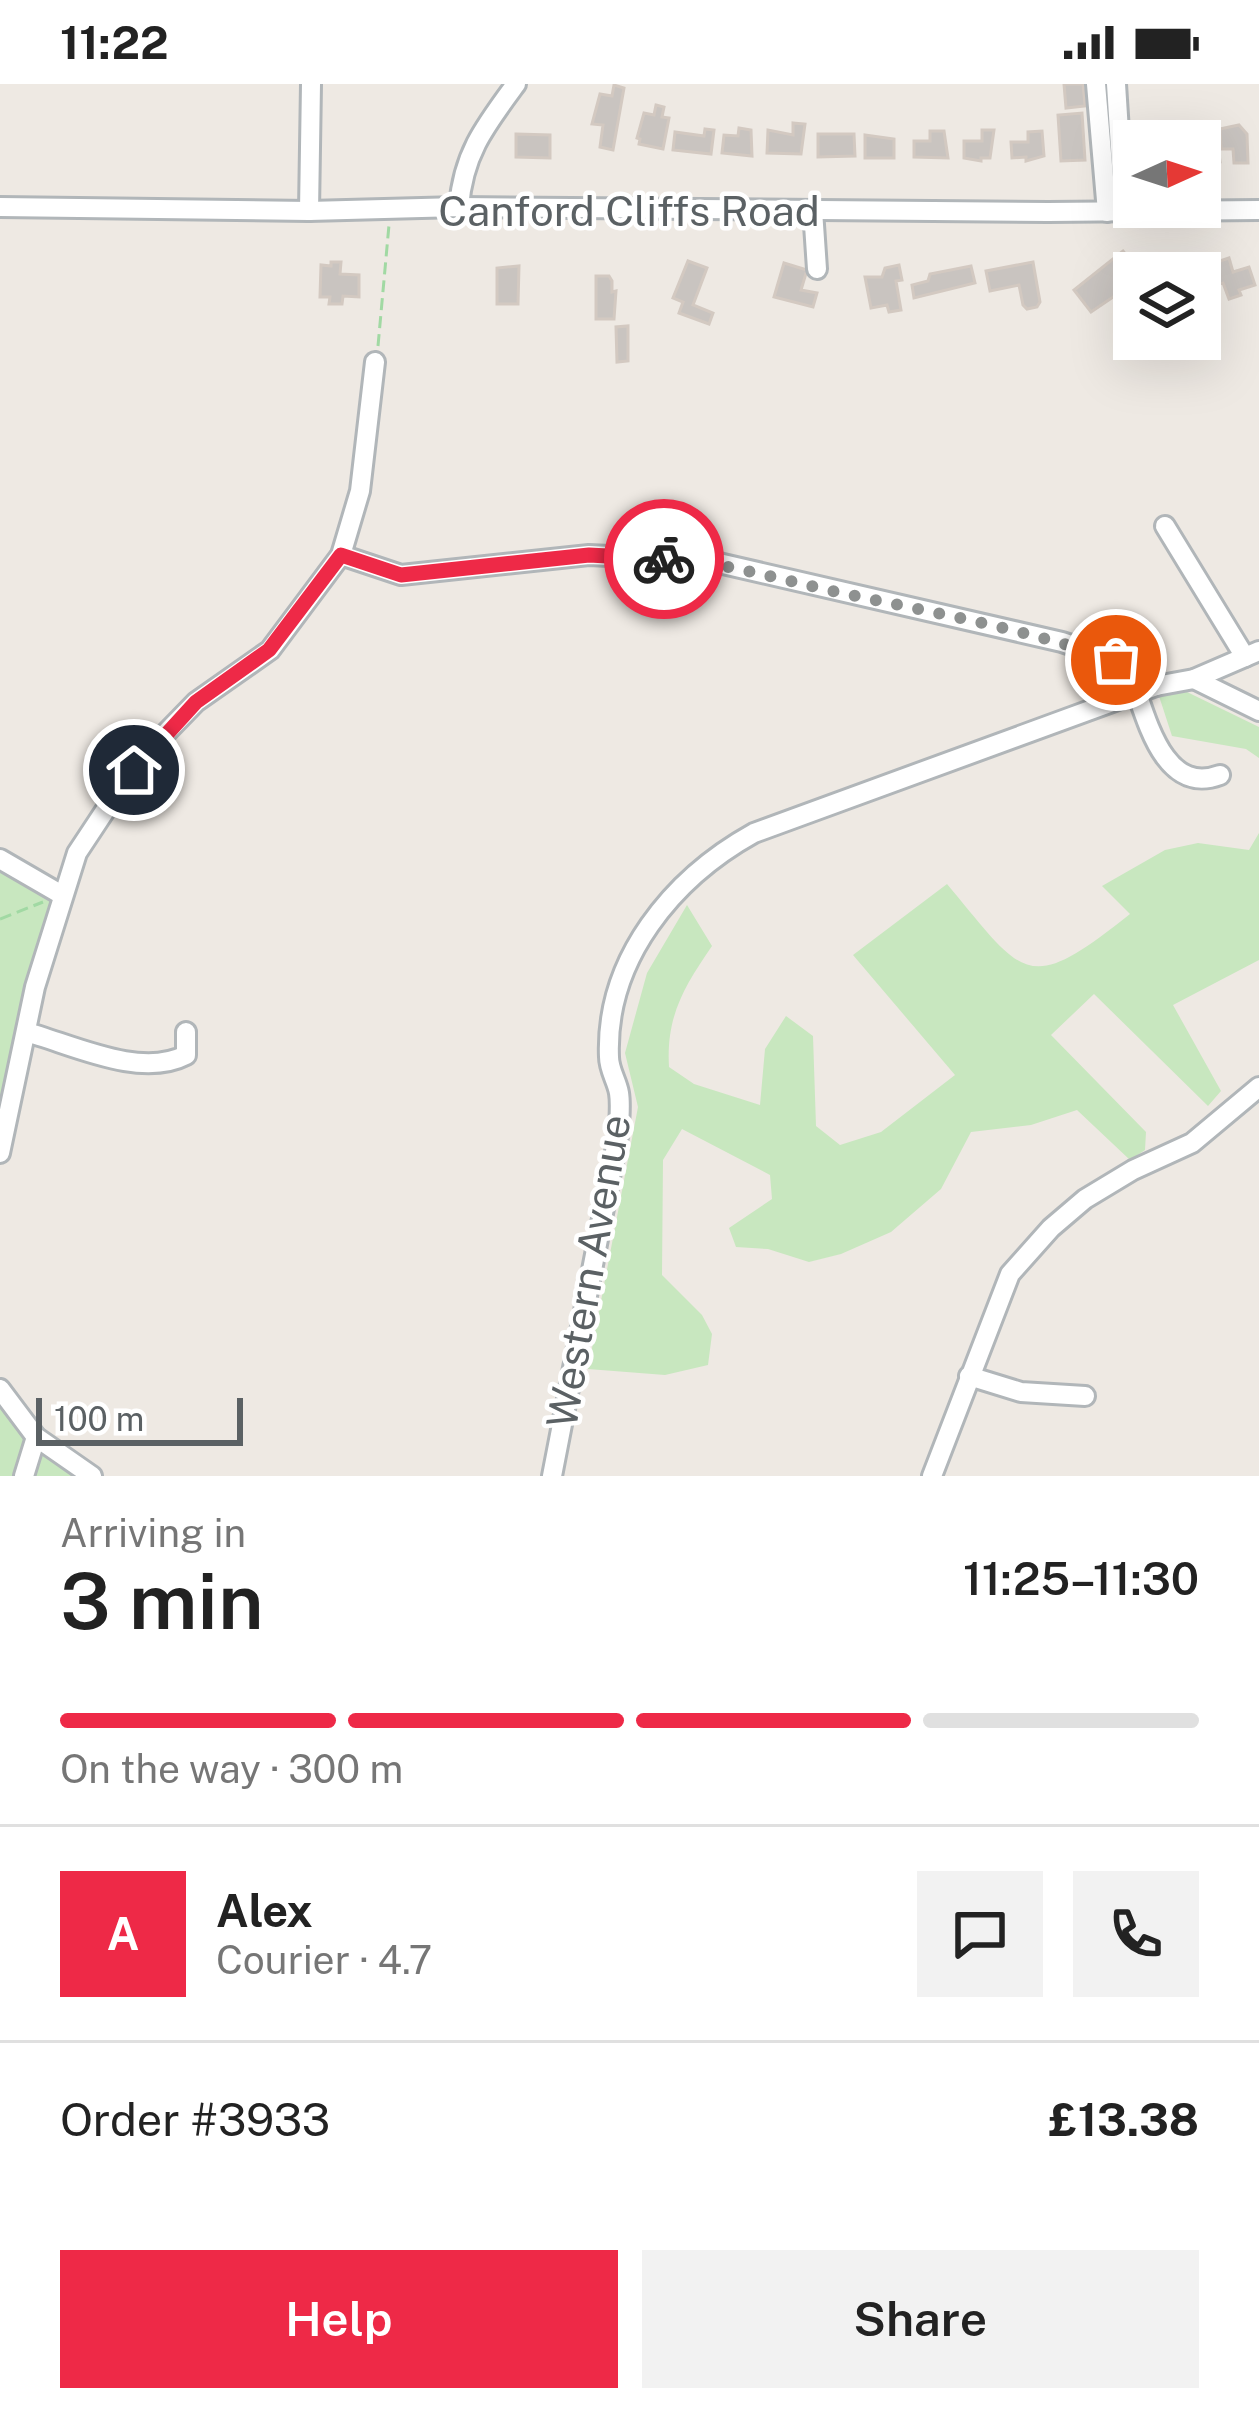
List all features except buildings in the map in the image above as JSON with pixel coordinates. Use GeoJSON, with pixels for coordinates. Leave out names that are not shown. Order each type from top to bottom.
{"type":"FeatureCollection","features":[{"type":"Feature","properties":{"kind":"street"},"geometry":{"type":"LineString","coordinates":[[309,211],[311,84]]}},
{"type":"Feature","properties":{"kind":"street"},"geometry":{"type":"LineString","coordinates":[[459,207],[461,172],[481,132],[516,84]]}},
{"type":"Feature","properties":{"kind":"street"},"geometry":{"type":"LineString","coordinates":[[1096,84],[1113,192]]}},
{"type":"Feature","properties":{"kind":"street"},"geometry":{"type":"LineString","coordinates":[[1116,84],[1116,120]]}},
{"type":"Feature","properties":{"kind":"street","name":"Canford Cliffs Road"},"geometry":{"type":"LineString","coordinates":[[0,207],[1113,211]]}},
{"type":"Feature","properties":{"kind":"street"},"geometry":{"type":"LineString","coordinates":[[813,210],[817,269]]}},
{"type":"Feature","properties":{"kind":"street","name":"Canford Cliffs Road"},"geometry":{"type":"LineString","coordinates":[[1221,210],[1259,210]]}},
{"type":"Feature","properties":{"kind":"street"},"geometry":{"type":"LineString","coordinates":[[0,1153],[26,1032],[77,853],[151,750],[196,702],[269,650],[341,555],[360,491],[375,362]]}},
{"type":"Feature","properties":{"kind":"street"},"geometry":{"type":"LineString","coordinates":[[1165,526],[1252,654],[1194,679]]}},
{"type":"Feature","properties":{"kind":"street"},"geometry":{"type":"LineString","coordinates":[[341,555],[401,575],[589,555],[710,561],[1062,642],[1116,660],[1156,686]]}},
{"type":"Feature","properties":{"kind":"street"},"geometry":{"type":"LineString","coordinates":[[1194,679],[1259,711]]}},
{"type":"Feature","properties":{"kind":"street","name":"Western Avenue"},"geometry":{"type":"LineString","coordinates":[[552,1476],[619,1131],[620,1096],[609,1060],[619,987],[640,938],[670,899],[712,857],[754,833],[1156,686],[1194,679]]}},
{"type":"Feature","properties":{"kind":"street"},"geometry":{"type":"LineString","coordinates":[[1137,694],[1150,732],[1178,772],[1198,779],[1220,775]]}},
{"type":"Feature","properties":{"kind":"street"},"geometry":{"type":"LineString","coordinates":[[0,859],[62,895]]}},
{"type":"Feature","properties":{"kind":"street"},"geometry":{"type":"LineString","coordinates":[[26,1032],[124,1060],[149,1062],[186,1055],[187,1032]]}},
{"type":"Feature","properties":{"kind":"street"},"geometry":{"type":"LineString","coordinates":[[932,1476],[1010,1274],[1084,1199],[1192,1143],[1259,1088]]}},
{"type":"Feature","properties":{"kind":"street"},"geometry":{"type":"LineString","coordinates":[[969,1376],[1021,1392],[1085,1396]]}},
{"type":"Feature","properties":{"kind":"street"},"geometry":{"type":"LineString","coordinates":[[0,1389],[36,1437],[92,1476]]}},
{"type":"Feature","properties":{"kind":"street"},"geometry":{"type":"LineString","coordinates":[[24,1476],[36,1437]]}},
{"type":"Feature","properties":{"kind":"path"},"geometry":{"type":"LineString","coordinates":[[375,362],[390,211]]}},
{"type":"Feature","properties":{"kind":"path"},"geometry":{"type":"LineString","coordinates":[[0,919],[62,895]]}},
{"type":"Feature","properties":{"kind":"green space"},"geometry":{"type":"Polygon","coordinates":[[[1187,692],[1259,727],[1259,758],[1246,749],[1172,736],[1159,696],[1187,692]]]}},
{"type":"Feature","properties":{"kind":"green space"},"geometry":{"type":"Polygon","coordinates":[[[1259,833],[1259,960],[1173,1005],[1221,1091],[1208,1106],[1094,994],[1051,1035],[1146,1132],[1145,1150],[1130,1160],[1077,1110],[1031,1125],[971,1132],[941,1189],[891,1232],[809,1262],[768,1249],[736,1247],[729,1228],[772,1199],[770,1175],[682,1129],[663,1160],[662,1275],[702,1315],[712,1334],[708,1365],[665,1375],[588,1369],[638,1107],[625,1053],[647,973],[687,905],[712,946],[679,1003],[669,1067],[694,1084],[760,1105],[765,1049],[786,1016],[813,1036],[816,1126],[840,1145],[881,1132],[955,1075],[853,955],[947,884],[1012,956],[1029,965],[1047,966],[1130,914],[1102,886],[1165,850],[1198,843],[1249,850],[1259,833]]]}},
{"type":"Feature","properties":{"kind":"green space"},"geometry":{"type":"Polygon","coordinates":[[[0,859],[62,895],[0,1153],[0,859]]]}},
{"type":"Feature","properties":{"kind":"green space"},"geometry":{"type":"Polygon","coordinates":[[[0,1389],[36,1437],[92,1476],[0,1476],[0,1389]]]}},
{"type":"Feature","properties":{"kind":"way so far"},"geometry":{"type":"LineString","coordinates":[[664,559],[710,561],[970,618],[1116,660]]}},
{"type":"Feature","properties":{"kind":"route"},"geometry":{"type":"LineString","coordinates":[[134,770],[196,702],[269,650],[341,555],[401,575],[589,555],[664,559]]}}]}
